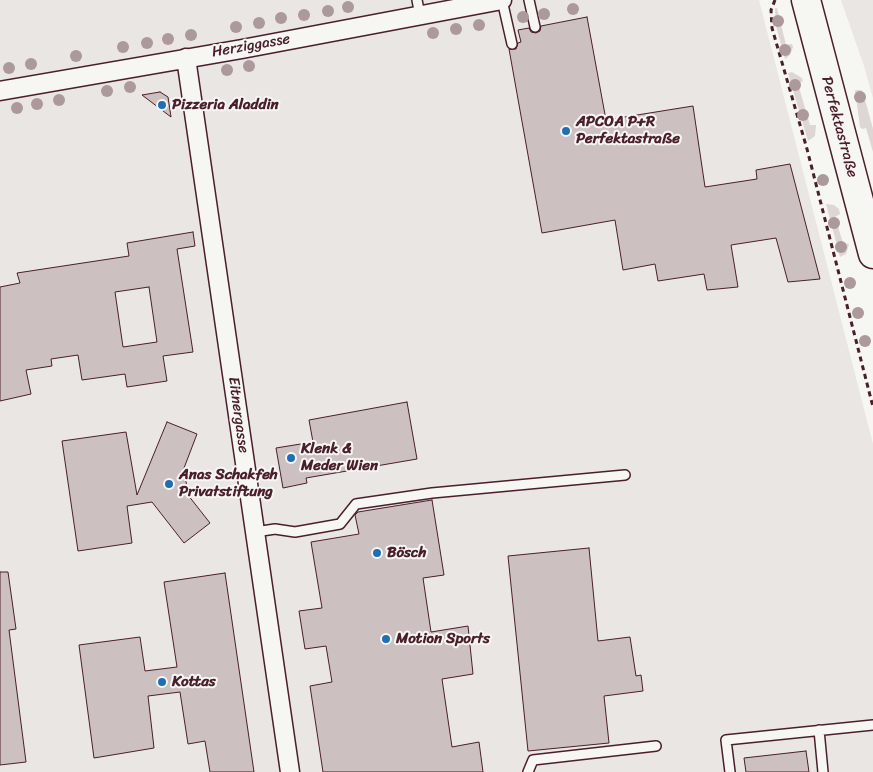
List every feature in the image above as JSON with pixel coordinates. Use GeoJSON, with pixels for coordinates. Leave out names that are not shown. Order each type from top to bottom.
{"type":"FeatureCollection","features":[{"type":"Feature","properties":{"kind":"main road","name":"Perfektastraße"},"geometry":{"type":"LineString","coordinates":[[806,0],[873,254]]}},
{"type":"Feature","properties":{"kind":"street","name":"Herziggasse"},"geometry":{"type":"LineString","coordinates":[[0,91],[186,58],[418,8],[502,0]]}},
{"type":"Feature","properties":{"kind":"street","name":"Eitnergasse"},"geometry":{"type":"LineString","coordinates":[[186,58],[290,772]]}},
{"type":"Feature","properties":{"kind":"lane"},"geometry":{"type":"LineString","coordinates":[[502,0],[512,44]]}},
{"type":"Feature","properties":{"kind":"lane"},"geometry":{"type":"LineString","coordinates":[[529,0],[534,27]]}},
{"type":"Feature","properties":{"kind":"lane"},"geometry":{"type":"LineString","coordinates":[[255,532],[275,529],[295,532],[340,524],[356,504],[432,493],[625,475]]}},
{"type":"Feature","properties":{"kind":"lane"},"geometry":{"type":"LineString","coordinates":[[730,772],[726,740],[873,725]]}},
{"type":"Feature","properties":{"kind":"lane"},"geometry":{"type":"LineString","coordinates":[[819,730],[823,772]]}},
{"type":"Feature","properties":{"kind":"lane"},"geometry":{"type":"LineString","coordinates":[[528,772],[533,760],[656,746]]}},
{"type":"Feature","properties":{"kind":"path"},"geometry":{"type":"LineString","coordinates":[[775,0],[771,10],[772,28],[807,149],[873,407]]}},
{"type":"Feature","properties":{"kind":"shaded area"},"geometry":{"type":"Polygon","coordinates":[[[0,0],[759,0],[873,444],[873,772],[0,772],[0,0]]]}},
{"type":"Feature","properties":{"kind":"shaded area"},"geometry":{"type":"Polygon","coordinates":[[[841,0],[873,0],[873,98],[864,66],[841,0]]]}},
{"type":"Feature","properties":{"kind":"shaded area"},"geometry":{"type":"Polygon","coordinates":[[[775,8],[777,8],[786,45],[792,44],[793,47],[790,55],[785,59],[776,26],[775,8]]]}},
{"type":"Feature","properties":{"kind":"shaded area"},"geometry":{"type":"Polygon","coordinates":[[[792,72],[802,78],[803,81],[798,84],[810,125],[816,125],[815,136],[808,141],[788,73],[792,72]]]}},
{"type":"Feature","properties":{"kind":"shaded area"},"geometry":{"type":"Polygon","coordinates":[[[855,90],[863,92],[873,129],[873,152],[866,128],[862,129],[860,127],[855,90]]]}},
{"type":"Feature","properties":{"kind":"shaded area"},"geometry":{"type":"Polygon","coordinates":[[[826,204],[834,205],[839,209],[840,214],[835,217],[843,243],[849,244],[846,254],[840,257],[826,204]]]}},
{"type":"Feature","properties":{"kind":"building"},"geometry":{"type":"Polygon","coordinates":[[[587,17],[606,120],[693,106],[705,187],[757,179],[756,170],[790,164],[820,279],[788,282],[776,238],[731,245],[738,287],[707,290],[704,274],[658,281],[655,264],[623,270],[615,220],[542,233],[509,49],[516,49],[518,43],[521,42],[518,30],[529,28],[531,32],[536,33],[540,31],[541,26],[587,17]]]}},
{"type":"Feature","properties":{"kind":"building","name":"Pizzeria Aladdin"},"geometry":{"type":"Polygon","coordinates":[[[160,92],[168,97],[171,117],[142,95],[160,92]]]}},
{"type":"Feature","properties":{"kind":"building"},"geometry":{"type":"Polygon","coordinates":[[[193,232],[195,246],[177,249],[193,352],[163,356],[167,381],[127,387],[125,374],[82,380],[78,355],[51,359],[52,366],[26,370],[31,394],[0,401],[0,287],[20,283],[17,273],[129,256],[127,243],[193,232]],[[149,287],[115,292],[123,347],[157,342],[149,287]]]}},
{"type":"Feature","properties":{"kind":"building"},"geometry":{"type":"Polygon","coordinates":[[[407,402],[417,459],[306,478],[307,483],[283,488],[276,448],[313,442],[309,420],[407,402]]]}},
{"type":"Feature","properties":{"kind":"building"},"geometry":{"type":"Polygon","coordinates":[[[167,422],[197,434],[184,468],[188,495],[210,523],[184,543],[152,502],[127,506],[132,543],[78,551],[62,441],[126,432],[137,495],[167,422]]]}},
{"type":"Feature","properties":{"kind":"building"},"geometry":{"type":"Polygon","coordinates":[[[432,500],[444,575],[423,578],[431,632],[468,626],[473,674],[442,679],[452,747],[479,742],[483,772],[323,772],[310,686],[332,682],[326,646],[305,649],[299,611],[322,608],[311,542],[359,534],[355,515],[358,512],[432,500]]]}},
{"type":"Feature","properties":{"kind":"building"},"geometry":{"type":"Polygon","coordinates":[[[589,548],[598,641],[630,637],[636,676],[641,675],[643,691],[604,696],[609,743],[528,751],[508,556],[589,548]]]}},
{"type":"Feature","properties":{"kind":"building"},"geometry":{"type":"Polygon","coordinates":[[[0,572],[8,572],[16,629],[9,630],[26,762],[0,765],[0,572]]]}},
{"type":"Feature","properties":{"kind":"building","name":"Kottas"},"geometry":{"type":"Polygon","coordinates":[[[225,573],[254,772],[210,772],[205,741],[188,744],[180,692],[148,696],[154,748],[94,758],[79,645],[140,637],[145,671],[177,667],[164,582],[225,573]]]}},
{"type":"Feature","properties":{"kind":"building"},"geometry":{"type":"Polygon","coordinates":[[[806,751],[809,772],[746,772],[744,758],[806,751]]]}},
{"type":"Feature","properties":{"kind":"place","name":"Pizzeria Aladdin"},"geometry":{"type":"Point","coordinates":[162,105]}},
{"type":"Feature","properties":{"kind":"place","name":"APCOA P+R Perfektastraße"},"geometry":{"type":"Point","coordinates":[566,131]}},
{"type":"Feature","properties":{"kind":"place","name":"Klenk & Meder Wien"},"geometry":{"type":"Point","coordinates":[291,458]}},
{"type":"Feature","properties":{"kind":"place","name":"Anas Schakfeh Privatstiftung"},"geometry":{"type":"Point","coordinates":[169,484]}},
{"type":"Feature","properties":{"kind":"place","name":"Bösch"},"geometry":{"type":"Point","coordinates":[377,553]}},
{"type":"Feature","properties":{"kind":"place","name":"Motion Sports"},"geometry":{"type":"Point","coordinates":[386,639]}},
{"type":"Feature","properties":{"kind":"place","name":"Kottas"},"geometry":{"type":"Point","coordinates":[162,682]}}]}
